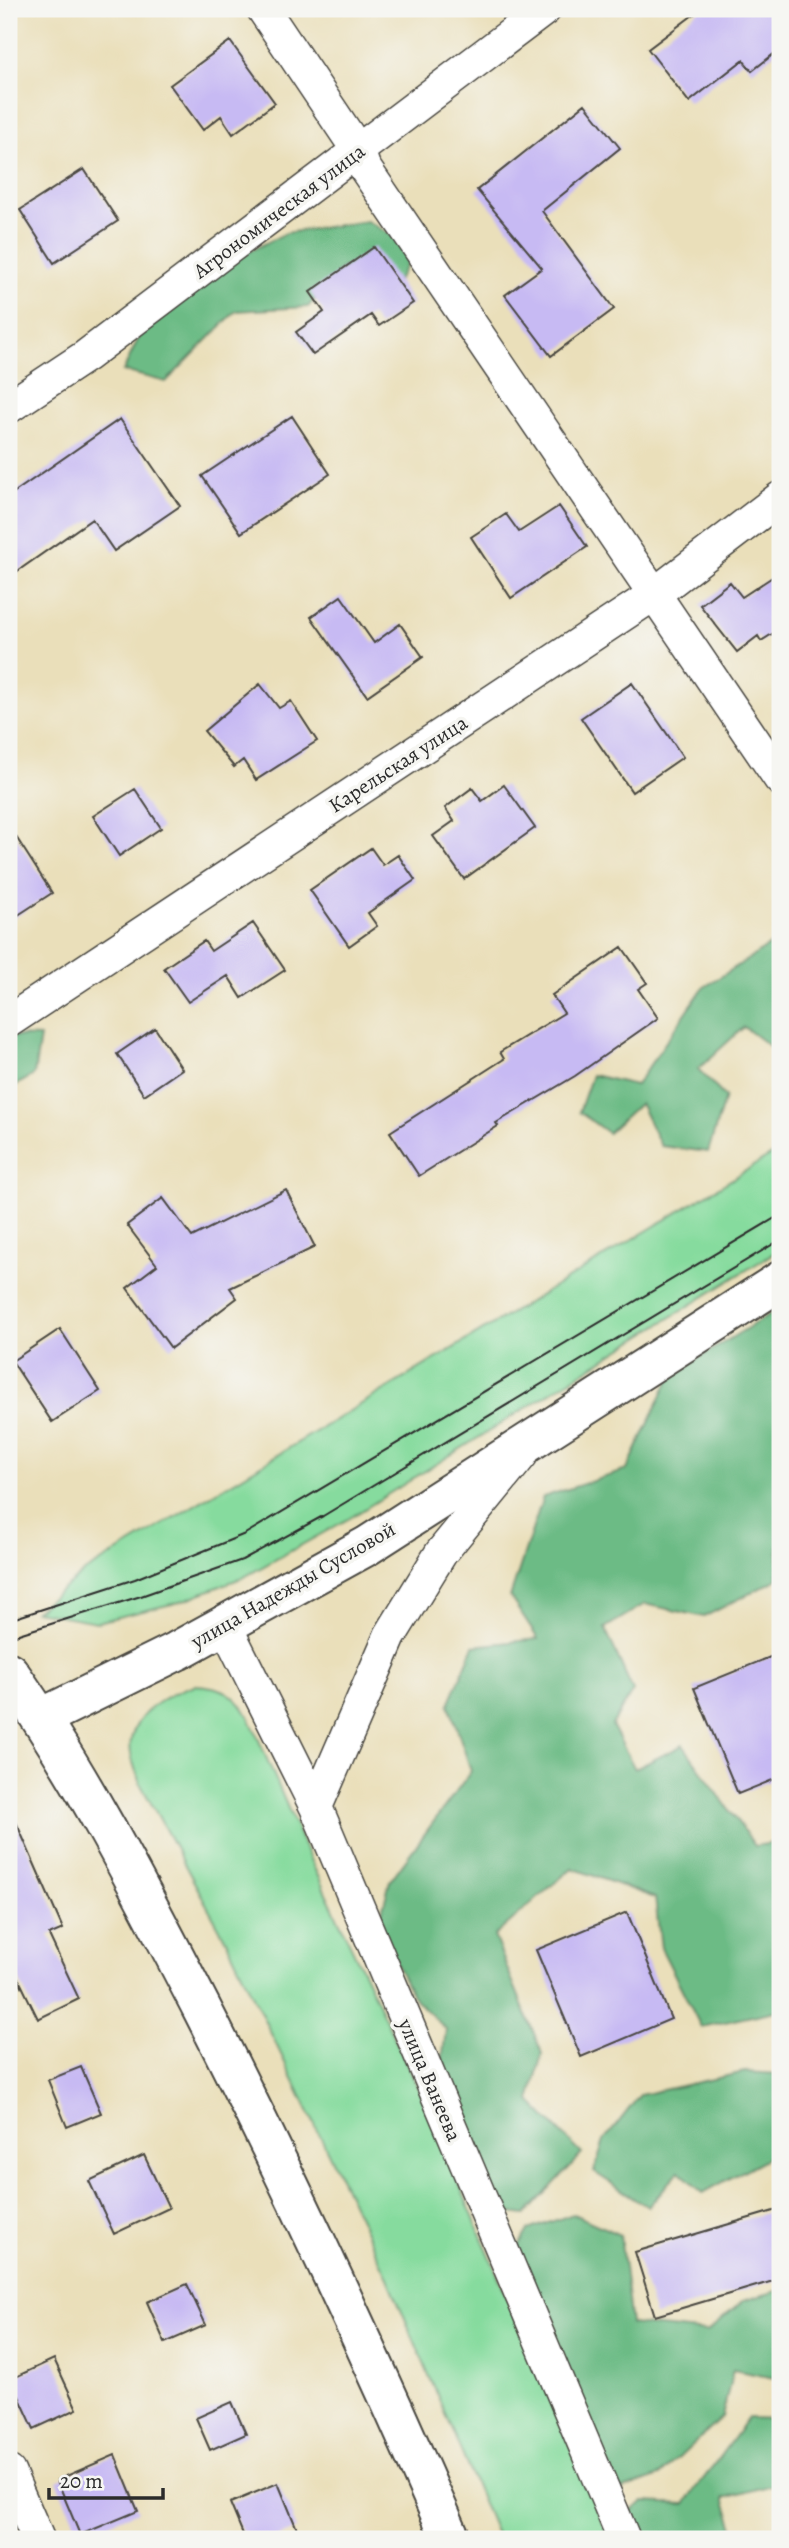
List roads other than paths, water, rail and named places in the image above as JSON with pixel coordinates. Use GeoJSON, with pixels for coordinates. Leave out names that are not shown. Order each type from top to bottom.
{"type":"FeatureCollection","features":[{"type":"Feature","properties":{"kind":"main road","name":"улица Надежды Сусловой"},"geometry":{"type":"LineString","coordinates":[[41,1718],[225,1625],[367,1546],[780,1281]]}},
{"type":"Feature","properties":{"kind":"main road"},"geometry":{"type":"LineString","coordinates":[[9,1672],[41,1718],[153,1914],[242,2087],[366,2345],[451,2539]]}},
{"type":"Feature","properties":{"kind":"street"},"geometry":{"type":"LineString","coordinates":[[263,9],[359,152],[364,167],[780,779]]}},
{"type":"Feature","properties":{"kind":"street","name":"Агрономическая улица"},"geometry":{"type":"LineString","coordinates":[[9,407],[86,356],[545,9]]}},
{"type":"Feature","properties":{"kind":"street","name":"Карельская улица"},"geometry":{"type":"LineString","coordinates":[[9,1021],[653,595],[780,498]]}},
{"type":"Feature","properties":{"kind":"street","name":"улица Надежды Сусловой"},"geometry":{"type":"LineString","coordinates":[[316,1807],[390,1636],[441,1553],[536,1438]]}},
{"type":"Feature","properties":{"kind":"street","name":"улица Ванеева"},"geometry":{"type":"LineString","coordinates":[[225,1625],[316,1807],[624,2539]]}},
{"type":"Feature","properties":{"kind":"street"},"geometry":{"type":"LineString","coordinates":[[9,2472],[38,2539]]}},
{"type":"Feature","properties":{"kind":"tram line"},"geometry":{"type":"LineString","coordinates":[[9,1620],[135,1579],[245,1534],[780,1215]]}},
{"type":"Feature","properties":{"kind":"tram line"},"geometry":{"type":"LineString","coordinates":[[9,1637],[141,1596],[242,1560],[323,1516],[780,1240]]}}]}
